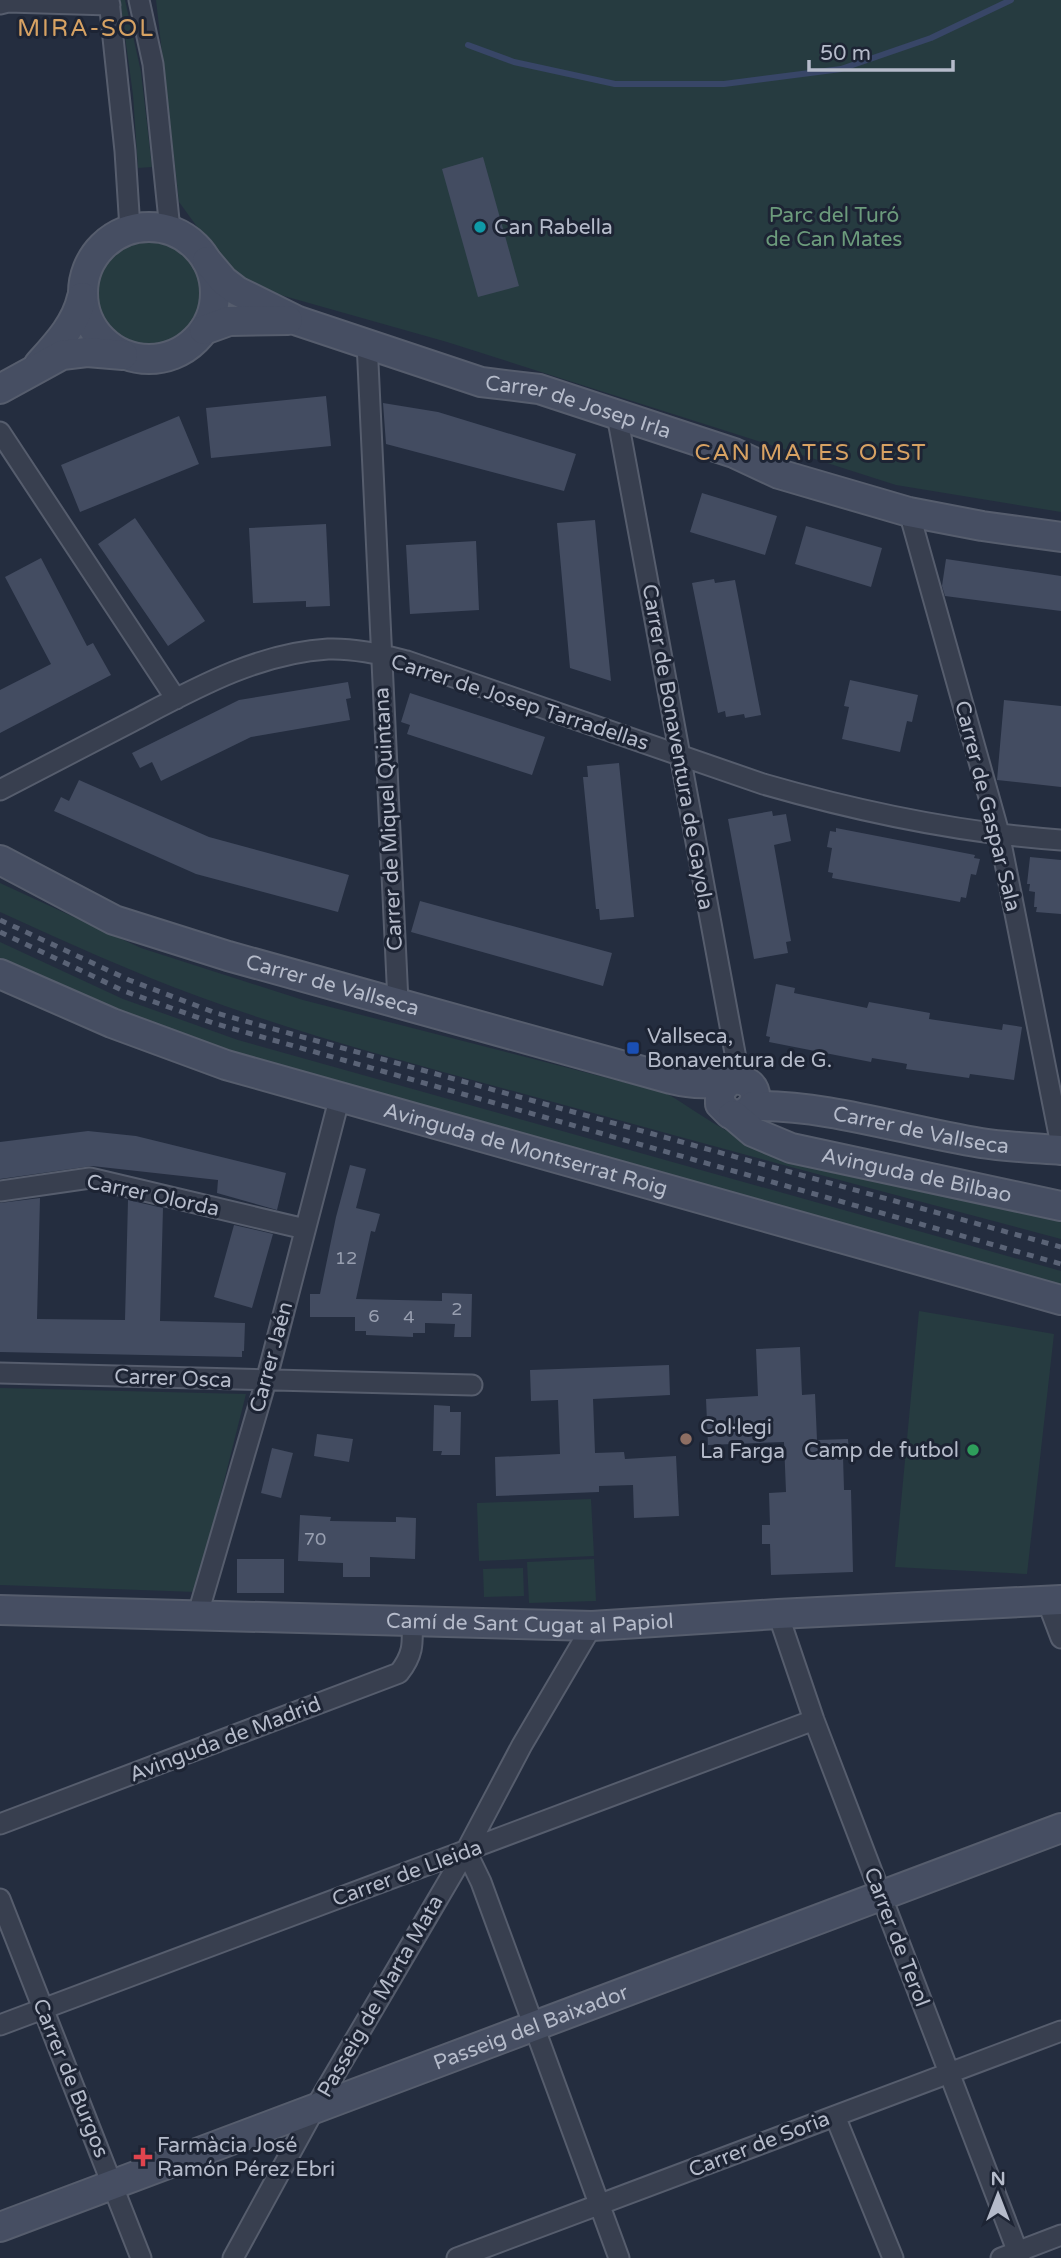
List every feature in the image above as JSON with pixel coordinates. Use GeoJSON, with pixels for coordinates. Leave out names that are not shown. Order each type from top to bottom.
{"type":"FeatureCollection","features":[{"type":"Feature","properties":{"kind":"street"},"geometry":{"type":"LineString","coordinates":[[139,0],[153,64],[170,230]]}},
{"type":"Feature","properties":{"kind":"street"},"geometry":{"type":"LineString","coordinates":[[0,4],[109,2],[125,151],[130,229]]}},
{"type":"Feature","properties":{"kind":"street"},"geometry":{"type":"LineString","coordinates":[[36,367],[71,325],[79,309],[86,272],[98,250],[118,234],[130,229],[156,227],[170,230],[191,242],[224,281],[237,291],[298,321]]}},
{"type":"Feature","properties":{"kind":"street"},"geometry":{"type":"LineString","coordinates":[[0,389],[62,355],[87,352],[150,359],[177,354],[192,344],[210,319],[216,296],[207,261]]}},
{"type":"Feature","properties":{"kind":"street"},"geometry":{"type":"LineString","coordinates":[[82,297],[84,309],[95,332],[114,350],[126,355]]}},
{"type":"Feature","properties":{"kind":"street"},"geometry":{"type":"LineString","coordinates":[[204,330],[229,321],[298,321]]}},
{"type":"Feature","properties":{"kind":"street","name":"Carrer de Josep Irla"},"geometry":{"type":"LineString","coordinates":[[298,321],[481,382],[539,389],[734,453],[779,474],[909,512],[1061,537]]}},
{"type":"Feature","properties":{"kind":"street","name":"Carrer de Miquel Quintana"},"geometry":{"type":"LineString","coordinates":[[367,342],[398,1002]]}},
{"type":"Feature","properties":{"kind":"street","name":"Carrer de Bonaventura de Gayola"},"geometry":{"type":"LineString","coordinates":[[617,415],[745,1098]]}},
{"type":"Feature","properties":{"kind":"street"},"geometry":{"type":"LineString","coordinates":[[0,432],[176,699]]}},
{"type":"Feature","properties":{"kind":"street","name":"Carrer de Gaspar Sala"},"geometry":{"type":"LineString","coordinates":[[909,512],[999,833],[1061,1148]]}},
{"type":"Feature","properties":{"kind":"street","name":"Carrer de Josep Tarradellas"},"geometry":{"type":"LineString","coordinates":[[0,790],[246,666],[295,653],[330,649],[407,661],[807,797],[910,820],[1061,840]]}},
{"type":"Feature","properties":{"kind":"street","name":"Carrer de Vallseca"},"geometry":{"type":"LineString","coordinates":[[0,860],[114,920],[228,956],[677,1080],[706,1083],[745,1098],[981,1143],[1061,1148]]}},
{"type":"Feature","properties":{"kind":"street","name":"Avinguda de Montserrat Roig"},"geometry":{"type":"LineString","coordinates":[[0,974],[112,1023],[213,1060],[1061,1300]]}},
{"type":"Feature","properties":{"kind":"street","name":"Carrer Jaén"},"geometry":{"type":"LineString","coordinates":[[197,1617],[266,1381],[340,1096]]}},
{"type":"Feature","properties":{"kind":"street","name":"Avinguda de Bilbao"},"geometry":{"type":"LineString","coordinates":[[745,1098],[739,1123],[772,1142],[1061,1206]]}},
{"type":"Feature","properties":{"kind":"street","name":"Carrer Olorda"},"geometry":{"type":"LineString","coordinates":[[0,1191],[90,1178],[306,1229]]}},
{"type":"Feature","properties":{"kind":"street","name":"Carrer Osca"},"geometry":{"type":"LineString","coordinates":[[0,1373],[472,1385]]}},
{"type":"Feature","properties":{"kind":"street"},"geometry":{"type":"LineString","coordinates":[[1054,1600],[1061,1638]]}},
{"type":"Feature","properties":{"kind":"street","name":"Camí de Sant Cugat al Papiol"},"geometry":{"type":"LineString","coordinates":[[0,1609],[197,1617],[592,1626],[1054,1600]]}},
{"type":"Feature","properties":{"kind":"street","name":"Carrer de Terol"},"geometry":{"type":"LineString","coordinates":[[778,1614],[814,1720],[948,2073],[1013,2256]]}},
{"type":"Feature","properties":{"kind":"street","name":"Avinguda de Madrid"},"geometry":{"type":"LineString","coordinates":[[0,1824],[399,1673],[410,1659],[413,1645],[412,1623]]}},
{"type":"Feature","properties":{"kind":"street","name":"Passeig de Marta Mata"},"geometry":{"type":"LineString","coordinates":[[233,2258],[315,2108],[466,1851],[522,1745],[592,1626]]}},
{"type":"Feature","properties":{"kind":"street","name":"Carrer de Lleida"},"geometry":{"type":"LineString","coordinates":[[0,2025],[814,1720]]}},
{"type":"Feature","properties":{"kind":"street","name":"Passeig del Baixador"},"geometry":{"type":"LineString","coordinates":[[0,2227],[1061,1828]]}},
{"type":"Feature","properties":{"kind":"street"},"geometry":{"type":"LineString","coordinates":[[466,1851],[481,1882],[619,2258]]}},
{"type":"Feature","properties":{"kind":"street","name":"Carrer de Burgos"},"geometry":{"type":"LineString","coordinates":[[0,1899],[141,2258]]}},
{"type":"Feature","properties":{"kind":"street","name":"Carrer de Soria"},"geometry":{"type":"LineString","coordinates":[[457,2258],[1061,2031]]}},
{"type":"Feature","properties":{"kind":"street"},"geometry":{"type":"LineString","coordinates":[[835,2116],[893,2258]]}},
{"type":"Feature","properties":{"kind":"street"},"geometry":{"type":"LineString","coordinates":[[1013,2256],[1061,2235]]}},
{"type":"Feature","properties":{"kind":"green space"},"geometry":{"type":"Polygon","coordinates":[[[120,0],[125,0],[141,72],[152,167],[138,168],[133,95],[120,0]]]}},
{"type":"Feature","properties":{"kind":"green space","name":"Parc del Turó de Can Mates"},"geometry":{"type":"Polygon","coordinates":[[[156,0],[1061,0],[1061,512],[896,485],[447,342],[238,283],[179,202],[156,0]]]}},
{"type":"Feature","properties":{"kind":"green space"},"geometry":{"type":"Polygon","coordinates":[[[149,241],[169,245],[186,256],[197,273],[201,293],[197,313],[186,330],[169,341],[149,345],[129,341],[112,330],[101,313],[97,293],[101,273],[112,256],[129,245],[149,241]]]}},
{"type":"Feature","properties":{"kind":"green space"},"geometry":{"type":"Polygon","coordinates":[[[0,883],[141,948],[303,1000],[666,1093],[744,1139],[1061,1216],[1061,1239],[339,1043],[246,1013],[149,977],[0,912],[0,883]]]}},
{"type":"Feature","properties":{"kind":"green space"},"geometry":{"type":"Polygon","coordinates":[[[0,942],[123,999],[238,1040],[1061,1271],[1061,1289],[193,1044],[0,964],[0,942]]]}},
{"type":"Feature","properties":{"kind":"green space","name":"Camp de futbol"},"geometry":{"type":"Polygon","coordinates":[[[919,1311],[1054,1334],[1027,1574],[895,1567],[919,1311]]]}},
{"type":"Feature","properties":{"kind":"green space"},"geometry":{"type":"Polygon","coordinates":[[[0,1388],[246,1394],[196,1592],[0,1585],[0,1388]]]}},
{"type":"Feature","properties":{"kind":"green space"},"geometry":{"type":"Polygon","coordinates":[[[591,1499],[594,1556],[479,1561],[477,1503],[591,1499]]]}},
{"type":"Feature","properties":{"kind":"green space"},"geometry":{"type":"Polygon","coordinates":[[[594,1559],[596,1601],[529,1603],[527,1562],[594,1559]]]}},
{"type":"Feature","properties":{"kind":"green space"},"geometry":{"type":"Polygon","coordinates":[[[523,1568],[524,1596],[484,1597],[483,1569],[523,1568]]]}},
{"type":"Feature","properties":{"kind":"building","name":"Can Rabella"},"geometry":{"type":"Polygon","coordinates":[[[483,157],[519,286],[478,297],[442,169],[483,157]]]}},
{"type":"Feature","properties":{"kind":"building"},"geometry":{"type":"Polygon","coordinates":[[[326,396],[331,446],[211,458],[206,408],[326,396]]]}},
{"type":"Feature","properties":{"kind":"building"},"geometry":{"type":"Polygon","coordinates":[[[383,403],[438,412],[576,454],[564,491],[386,444],[383,403]]]}},
{"type":"Feature","properties":{"kind":"building"},"geometry":{"type":"Polygon","coordinates":[[[179,416],[199,464],[80,512],[61,465],[179,416]]]}},
{"type":"Feature","properties":{"kind":"building"},"geometry":{"type":"Polygon","coordinates":[[[702,493],[777,516],[765,555],[690,532],[702,493]]]}},
{"type":"Feature","properties":{"kind":"building"},"geometry":{"type":"Polygon","coordinates":[[[135,518],[205,621],[168,646],[98,544],[135,518]]]}},
{"type":"Feature","properties":{"kind":"building"},"geometry":{"type":"Polygon","coordinates":[[[595,520],[611,681],[570,668],[557,523],[595,520]]]}},
{"type":"Feature","properties":{"kind":"building"},"geometry":{"type":"Polygon","coordinates":[[[326,524],[330,606],[306,607],[306,601],[253,603],[249,528],[326,524]]]}},
{"type":"Feature","properties":{"kind":"building"},"geometry":{"type":"Polygon","coordinates":[[[806,526],[882,548],[871,587],[795,564],[806,526]]]}},
{"type":"Feature","properties":{"kind":"building"},"geometry":{"type":"Polygon","coordinates":[[[476,541],[479,610],[410,614],[406,545],[476,541]]]}},
{"type":"Feature","properties":{"kind":"building"},"geometry":{"type":"Polygon","coordinates":[[[41,558],[87,646],[93,643],[111,675],[0,733],[0,690],[51,664],[5,577],[41,558]]]}},
{"type":"Feature","properties":{"kind":"building"},"geometry":{"type":"Polygon","coordinates":[[[946,559],[1061,576],[1061,611],[945,596],[942,586],[946,559]]]}},
{"type":"Feature","properties":{"kind":"building"},"geometry":{"type":"Polygon","coordinates":[[[714,579],[715,583],[735,580],[761,715],[745,718],[744,714],[726,717],[725,711],[718,713],[692,583],[714,579]]]}},
{"type":"Feature","properties":{"kind":"building"},"geometry":{"type":"Polygon","coordinates":[[[850,680],[918,695],[912,722],[907,721],[900,752],[842,739],[849,707],[844,706],[850,680]]]}},
{"type":"Feature","properties":{"kind":"building"},"geometry":{"type":"Polygon","coordinates":[[[348,682],[351,698],[346,699],[350,720],[251,737],[161,781],[152,762],[140,768],[132,753],[239,700],[348,682]]]}},
{"type":"Feature","properties":{"kind":"building"},"geometry":{"type":"Polygon","coordinates":[[[410,693],[545,737],[532,775],[407,734],[410,725],[401,722],[410,693]]]}},
{"type":"Feature","properties":{"kind":"building"},"geometry":{"type":"Polygon","coordinates":[[[1004,700],[1061,706],[1061,787],[997,780],[1004,700]]]}},
{"type":"Feature","properties":{"kind":"building"},"geometry":{"type":"Polygon","coordinates":[[[619,763],[634,917],[600,920],[599,909],[596,909],[583,777],[588,777],[587,766],[619,763]]]}},
{"type":"Feature","properties":{"kind":"building"},"geometry":{"type":"Polygon","coordinates":[[[79,780],[209,837],[349,875],[338,912],[196,874],[54,811],[61,797],[69,801],[79,780]]]}},
{"type":"Feature","properties":{"kind":"building"},"geometry":{"type":"Polygon","coordinates":[[[772,811],[773,816],[786,814],[791,841],[774,845],[791,941],[786,942],[788,953],[754,959],[728,819],[772,811]]]}},
{"type":"Feature","properties":{"kind":"building"},"geometry":{"type":"Polygon","coordinates":[[[836,828],[975,855],[974,858],[980,859],[976,875],[971,874],[966,898],[961,897],[960,902],[832,878],[833,873],[828,872],[832,848],[827,847],[830,831],[836,832],[836,828]]]}},
{"type":"Feature","properties":{"kind":"building"},"geometry":{"type":"Polygon","coordinates":[[[1030,857],[1061,860],[1061,914],[1036,912],[1035,892],[1029,891],[1030,884],[1027,884],[1030,857]]]}},
{"type":"Feature","properties":{"kind":"building"},"geometry":{"type":"Polygon","coordinates":[[[420,901],[612,953],[603,986],[411,932],[420,901]]]}},
{"type":"Feature","properties":{"kind":"building"},"geometry":{"type":"Polygon","coordinates":[[[776,984],[795,988],[794,993],[867,1008],[869,1002],[930,1013],[929,1019],[1002,1030],[1003,1024],[1022,1027],[1014,1080],[970,1074],[969,1078],[906,1069],[907,1064],[902,1063],[872,1058],[871,1062],[769,1042],[770,1037],[766,1036],[776,984]]]}},
{"type":"Feature","properties":{"kind":"building"},"geometry":{"type":"Polygon","coordinates":[[[88,1131],[136,1136],[286,1173],[277,1210],[217,1193],[218,1180],[92,1166],[0,1179],[0,1142],[88,1131]]]}},
{"type":"Feature","properties":{"kind":"building"},"geometry":{"type":"Polygon","coordinates":[[[350,1165],[366,1169],[356,1208],[380,1214],[375,1232],[371,1231],[356,1299],[442,1301],[442,1293],[472,1294],[471,1337],[454,1337],[455,1324],[425,1323],[425,1333],[413,1333],[413,1337],[366,1335],[366,1331],[355,1331],[355,1317],[310,1317],[310,1294],[320,1294],[350,1165]]]}},
{"type":"Feature","properties":{"kind":"building"},"geometry":{"type":"Polygon","coordinates":[[[40,1198],[37,1319],[125,1320],[128,1200],[163,1208],[160,1321],[245,1323],[242,1357],[0,1352],[0,1203],[40,1198]]]}},
{"type":"Feature","properties":{"kind":"building"},"geometry":{"type":"Polygon","coordinates":[[[234,1225],[273,1234],[252,1308],[214,1297],[234,1225]]]}},
{"type":"Feature","properties":{"kind":"building"},"geometry":{"type":"Polygon","coordinates":[[[800,1347],[802,1395],[815,1394],[817,1440],[848,1439],[849,1456],[843,1456],[844,1490],[851,1490],[853,1572],[771,1575],[770,1544],[762,1544],[762,1525],[770,1525],[769,1493],[786,1492],[784,1442],[708,1445],[706,1399],[758,1396],[756,1349],[800,1347]]]}},
{"type":"Feature","properties":{"kind":"building"},"geometry":{"type":"Polygon","coordinates":[[[669,1365],[670,1395],[593,1399],[595,1453],[624,1452],[625,1459],[676,1456],[679,1516],[634,1518],[633,1485],[599,1486],[599,1492],[496,1496],[495,1457],[560,1454],[558,1400],[531,1401],[530,1370],[669,1365]]]}},
{"type":"Feature","properties":{"kind":"building"},"geometry":{"type":"Polygon","coordinates":[[[434,1405],[450,1406],[450,1412],[461,1412],[460,1455],[441,1455],[442,1451],[433,1451],[434,1405]]]}},
{"type":"Feature","properties":{"kind":"building"},"geometry":{"type":"Polygon","coordinates":[[[317,1434],[353,1439],[349,1462],[314,1456],[317,1434]]]}},
{"type":"Feature","properties":{"kind":"building"},"geometry":{"type":"Polygon","coordinates":[[[272,1448],[293,1453],[281,1498],[261,1493],[272,1448]]]}},
{"type":"Feature","properties":{"kind":"building"},"geometry":{"type":"Polygon","coordinates":[[[300,1515],[331,1517],[330,1521],[396,1522],[396,1517],[416,1518],[415,1559],[370,1557],[370,1577],[343,1577],[343,1563],[298,1561],[300,1515]]]}},
{"type":"Feature","properties":{"kind":"building"},"geometry":{"type":"Polygon","coordinates":[[[237,1559],[284,1559],[284,1593],[237,1593],[237,1559]]]}},
{"type":"Feature","properties":{"kind":"waterway"},"geometry":{"type":"LineString","coordinates":[[468,45],[514,62],[615,84],[724,84],[841,69],[931,38],[1011,0]]}},
{"type":"Feature","properties":{"kind":"railway"},"geometry":{"type":"LineString","coordinates":[[0,920],[129,980],[216,1013],[1061,1247]]}},
{"type":"Feature","properties":{"kind":"railway"},"geometry":{"type":"LineString","coordinates":[[0,932],[124,991],[213,1023],[1061,1264]]}},
{"type":"Feature","properties":{"kind":"place","name":"Can Rabella"},"geometry":{"type":"Point","coordinates":[480,227]}},
{"type":"Feature","properties":{"kind":"place","name":"Vallseca, Bonaventura de G."},"geometry":{"type":"Point","coordinates":[633,1048]}},
{"type":"Feature","properties":{"kind":"place","name":"Col·legi La Farga"},"geometry":{"type":"Point","coordinates":[686,1439]}},
{"type":"Feature","properties":{"kind":"place","name":"Camp de futbol"},"geometry":{"type":"Point","coordinates":[973,1450]}},
{"type":"Feature","properties":{"kind":"place","name":"Farmàcia José Ramón Pérez Ebri"},"geometry":{"type":"Point","coordinates":[143,2157]}},
{"type":"Feature","properties":{"kind":"district","name":"MIRA-SOL"},"geometry":{"type":"Point","coordinates":[86,28]}},
{"type":"Feature","properties":{"kind":"district","name":"CAN MATES OEST"},"geometry":{"type":"Point","coordinates":[811,452]}}]}
